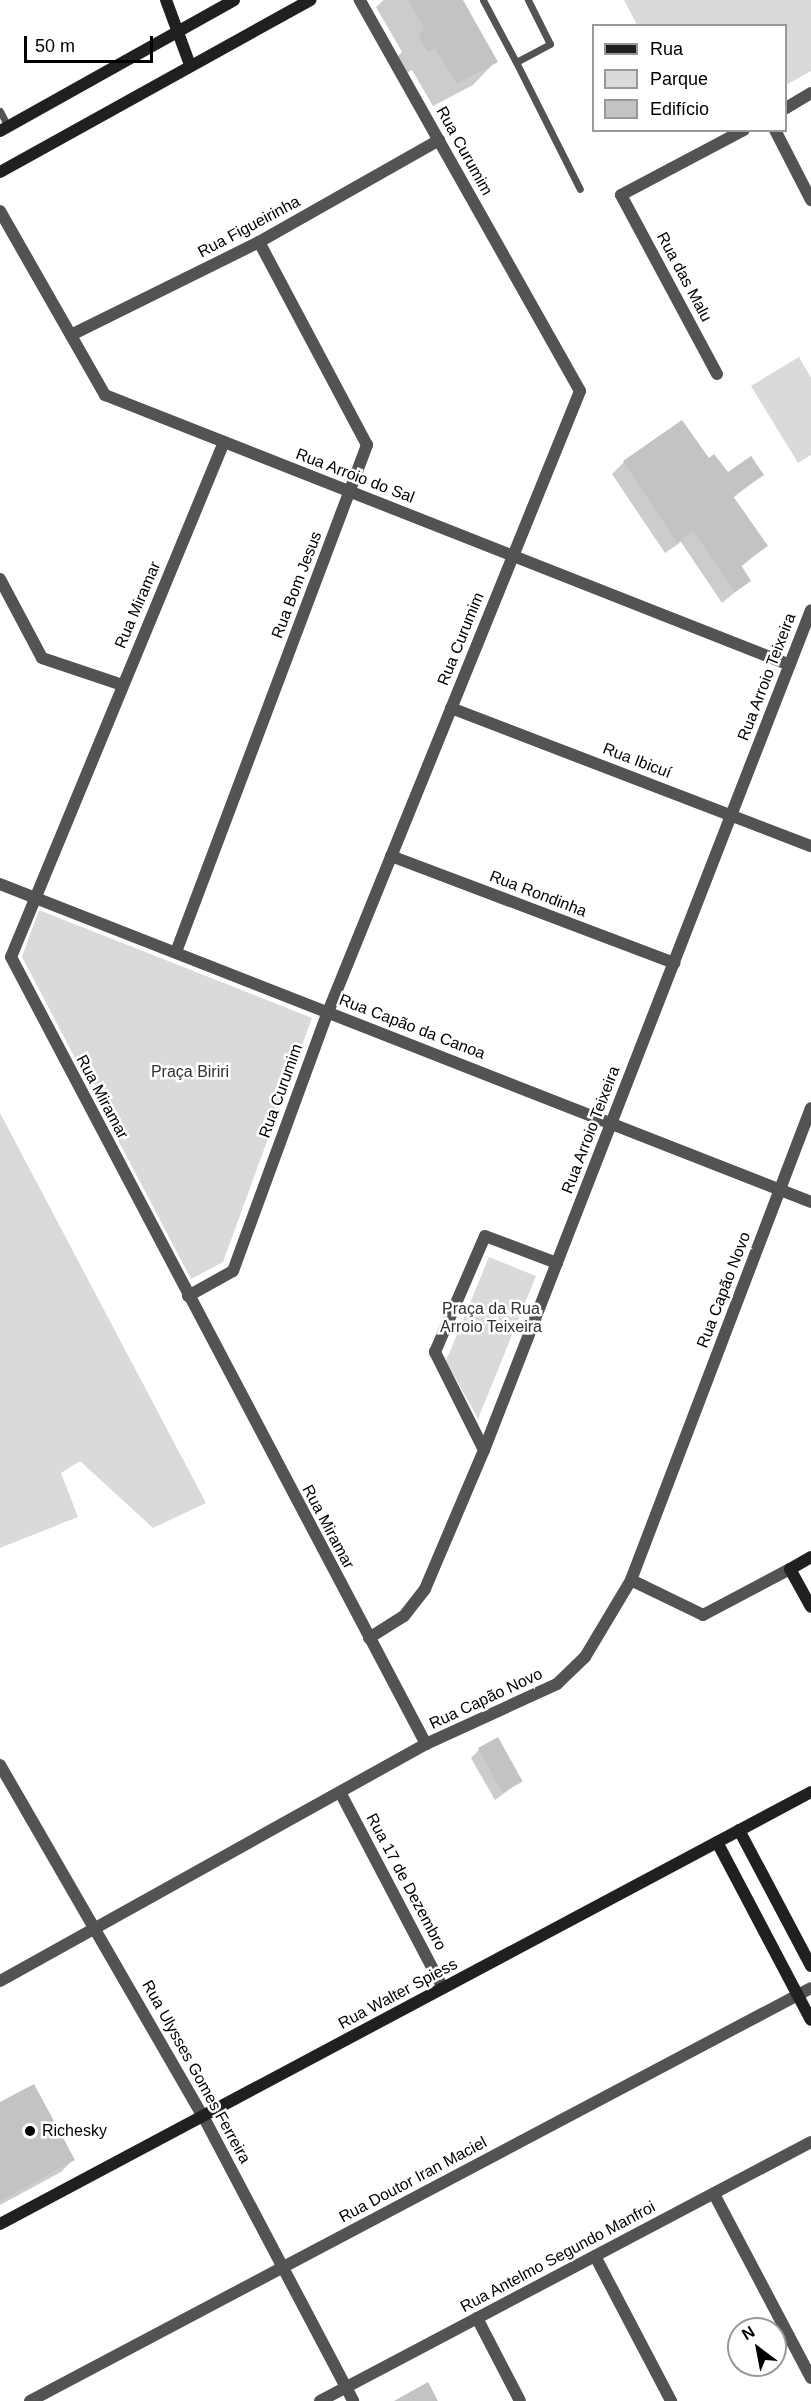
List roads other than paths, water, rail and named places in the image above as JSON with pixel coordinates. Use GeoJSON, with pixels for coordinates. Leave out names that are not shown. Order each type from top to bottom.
{"type":"FeatureCollection","features":[{"type":"Feature","properties":{"kind":"street"},"geometry":{"type":"LineString","coordinates":[[166,0],[175,32],[190,64]]}},
{"type":"Feature","properties":{"kind":"street"},"geometry":{"type":"LineString","coordinates":[[4,129],[234,0]]}},
{"type":"Feature","properties":{"kind":"street"},"geometry":{"type":"LineString","coordinates":[[0,172],[190,64],[310,0]]}},
{"type":"Feature","properties":{"kind":"street","name":"Rua Curumim"},"geometry":{"type":"LineString","coordinates":[[188,1296],[232,1270],[328,1012],[580,391],[360,0]]}},
{"type":"Feature","properties":{"kind":"street"},"geometry":{"type":"LineString","coordinates":[[787,107],[811,93]]}},
{"type":"Feature","properties":{"kind":"street","name":"Rua das Malu"},"geometry":{"type":"LineString","coordinates":[[717,374],[621,195],[740,132]]}},
{"type":"Feature","properties":{"kind":"street"},"geometry":{"type":"LineString","coordinates":[[776,132],[811,200]]}},
{"type":"Feature","properties":{"kind":"street","name":"Rua Figueirinha"},"geometry":{"type":"LineString","coordinates":[[71,335],[260,242],[439,140]]}},
{"type":"Feature","properties":{"kind":"street","name":"Rua Arroio do Sal"},"geometry":{"type":"LineString","coordinates":[[0,211],[105,395],[790,665]]}},
{"type":"Feature","properties":{"kind":"street","name":"Rua Bom Jesus"},"geometry":{"type":"LineString","coordinates":[[176,952],[367,445],[260,242]]}},
{"type":"Feature","properties":{"kind":"street","name":"Rua Miramar"},"geometry":{"type":"LineString","coordinates":[[224,442],[33,896],[11,957],[426,1744]]}},
{"type":"Feature","properties":{"kind":"street"},"geometry":{"type":"LineString","coordinates":[[0,579],[42,658],[122,685]]}},
{"type":"Feature","properties":{"kind":"street","name":"Rua Arroio Teixeira"},"geometry":{"type":"LineString","coordinates":[[369,1638],[404,1616],[425,1589],[484,1450],[811,610]]}},
{"type":"Feature","properties":{"kind":"street","name":"Rua Ibicuí"},"geometry":{"type":"LineString","coordinates":[[451,708],[811,846]]}},
{"type":"Feature","properties":{"kind":"street","name":"Rua Rondinha"},"geometry":{"type":"LineString","coordinates":[[391,856],[674,963]]}},
{"type":"Feature","properties":{"kind":"street","name":"Rua Capão da Canoa"},"geometry":{"type":"LineString","coordinates":[[0,884],[811,1202]]}},
{"type":"Feature","properties":{"kind":"street","name":"Rua Capão Novo"},"geometry":{"type":"LineString","coordinates":[[0,1982],[426,1744],[557,1684],[585,1657],[631,1580],[811,1108]]}},
{"type":"Feature","properties":{"kind":"street"},"geometry":{"type":"LineString","coordinates":[[484,1450],[435,1353],[485,1236],[557,1263]]}},
{"type":"Feature","properties":{"kind":"street"},"geometry":{"type":"LineString","coordinates":[[631,1580],[703,1615],[811,1557]]}},
{"type":"Feature","properties":{"kind":"street"},"geometry":{"type":"LineString","coordinates":[[790,1569],[811,1607]]}},
{"type":"Feature","properties":{"kind":"street","name":"Rua Ulysses Gomes Ferreira"},"geometry":{"type":"LineString","coordinates":[[0,1765],[203,2116],[353,2401]]}},
{"type":"Feature","properties":{"kind":"street","name":"Rua 17 de Dezembro"},"geometry":{"type":"LineString","coordinates":[[340,1792],[443,1988]]}},
{"type":"Feature","properties":{"kind":"street","name":"Rua Walter Spiess"},"geometry":{"type":"LineString","coordinates":[[0,2224],[811,1792]]}},
{"type":"Feature","properties":{"kind":"street"},"geometry":{"type":"LineString","coordinates":[[739,1830],[811,1966]]}},
{"type":"Feature","properties":{"kind":"street"},"geometry":{"type":"LineString","coordinates":[[717,1842],[811,2020]]}},
{"type":"Feature","properties":{"kind":"street","name":"Rua Doutor Iran Maciel"},"geometry":{"type":"LineString","coordinates":[[30,2401],[811,1988]]}},
{"type":"Feature","properties":{"kind":"street","name":"Rua Antelmo Segundo Manfroi"},"geometry":{"type":"LineString","coordinates":[[320,2401],[811,2142]]}},
{"type":"Feature","properties":{"kind":"street"},"geometry":{"type":"LineString","coordinates":[[714,2194],[811,2378]]}},
{"type":"Feature","properties":{"kind":"street"},"geometry":{"type":"LineString","coordinates":[[595,2256],[671,2401]]}},
{"type":"Feature","properties":{"kind":"street"},"geometry":{"type":"LineString","coordinates":[[477,2319],[520,2401]]}},
{"type":"Feature","properties":{"kind":"lane"},"geometry":{"type":"LineString","coordinates":[[483,0],[580,189]]}},
{"type":"Feature","properties":{"kind":"lane"},"geometry":{"type":"LineString","coordinates":[[516,62],[550,44],[528,0]]}},
{"type":"Feature","properties":{"kind":"lane"},"geometry":{"type":"LineString","coordinates":[[0,111],[4,129]]}},
{"type":"Feature","properties":{"kind":"place","name":"Richesky"},"geometry":{"type":"Point","coordinates":[30,2131]}},
{"type":"Feature","properties":{"kind":"park label","name":"Praça Biriri"},"geometry":{"type":"Point","coordinates":[190,1072]}},
{"type":"Feature","properties":{"kind":"park label","name":"Praça da Rua Arroio Teixeira"},"geometry":{"type":"Point","coordinates":[491,1318]}}]}
